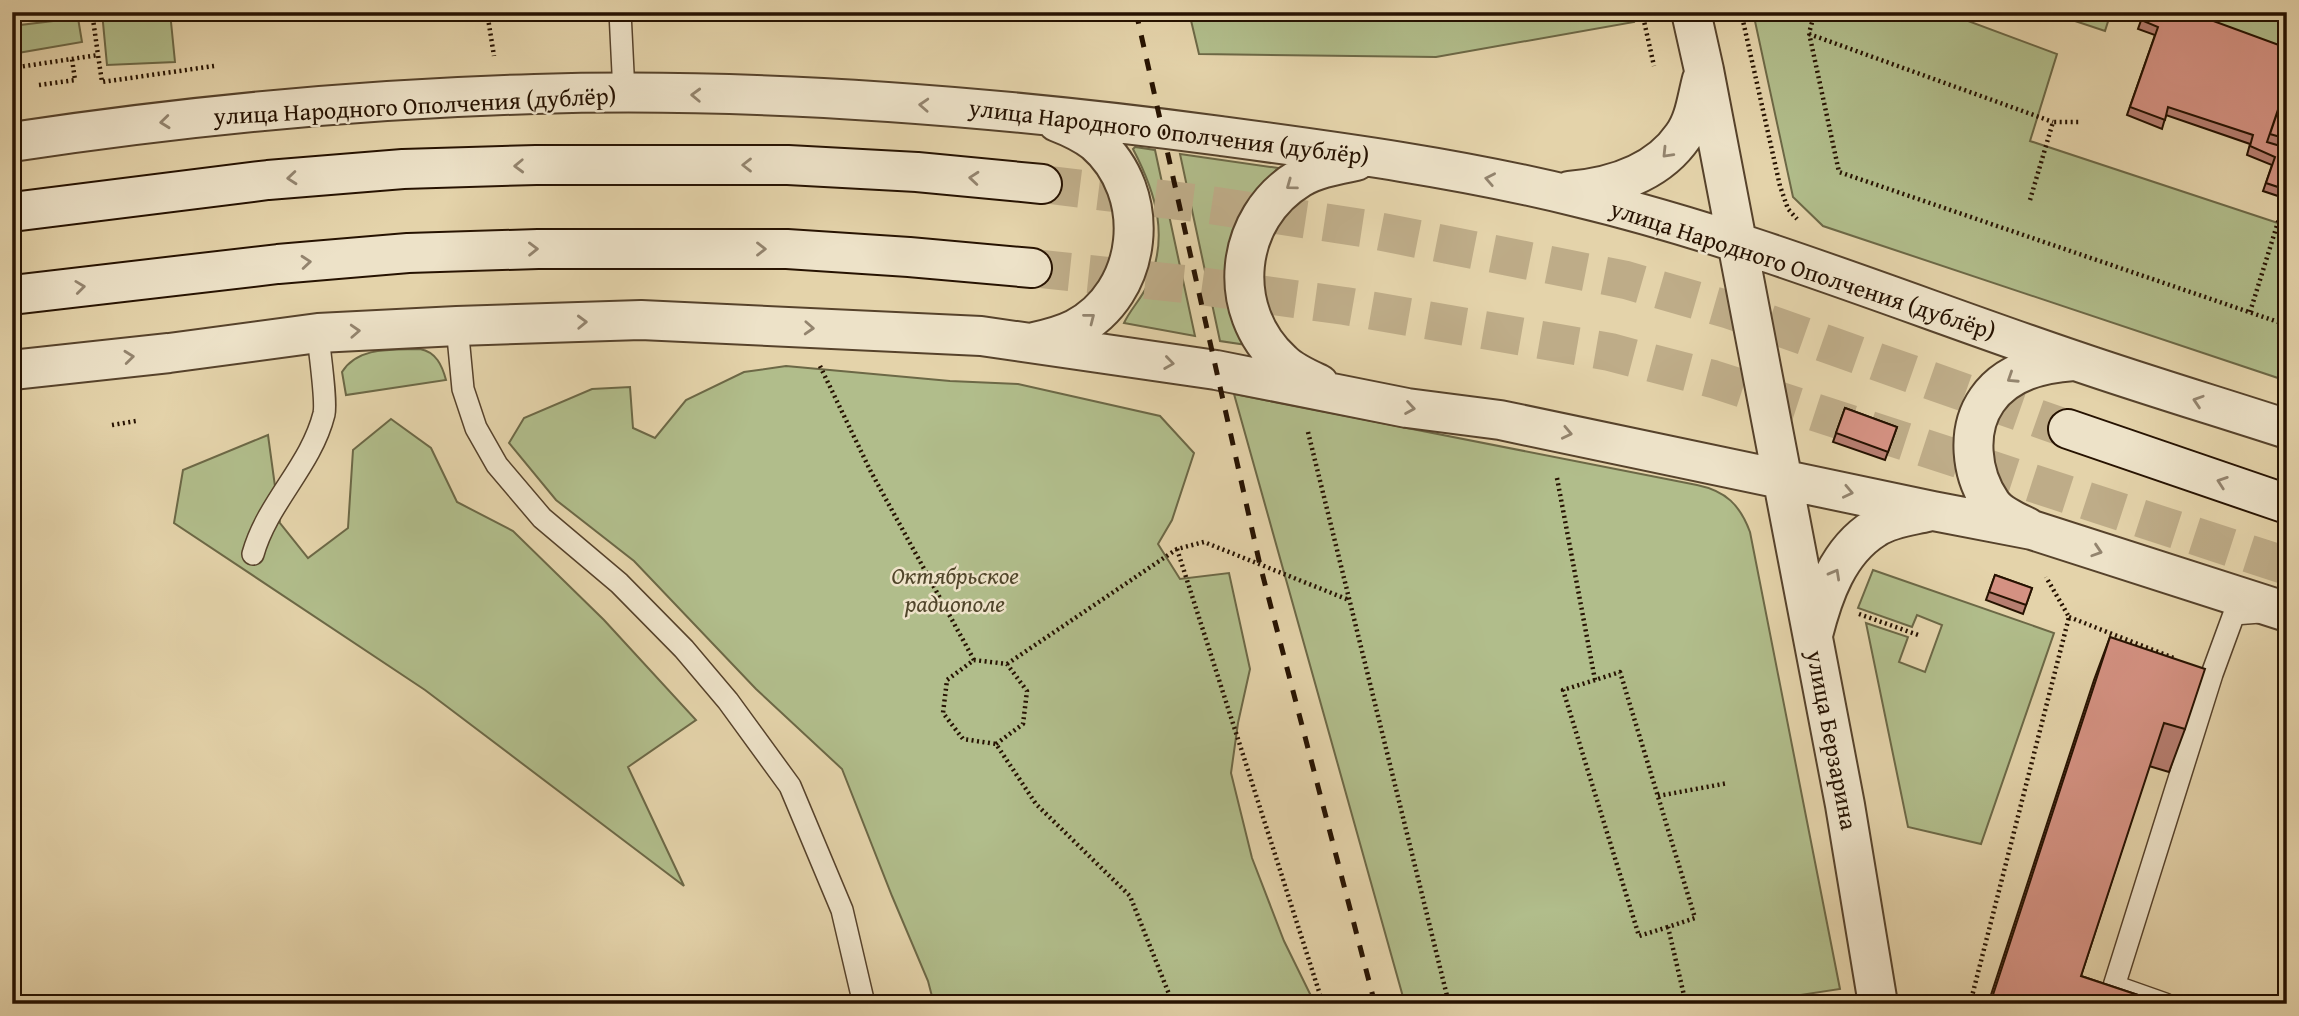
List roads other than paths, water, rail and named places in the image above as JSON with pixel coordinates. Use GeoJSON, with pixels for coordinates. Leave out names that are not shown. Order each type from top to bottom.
{"type":"FeatureCollection","features":[{"type":"Feature","properties":{"kind":"street"},"geometry":{"type":"LineString","coordinates":[[1691,12],[1736,242]]}},
{"type":"Feature","properties":{"kind":"street"},"geometry":{"type":"LineString","coordinates":[[1557,193],[1596,189],[1631,179],[1660,161],[1684,135],[1693,114],[1704,70]]}},
{"type":"Feature","properties":{"kind":"street","name":"улица Народного Ополчения (дублёр)"},"geometry":{"type":"LineString","coordinates":[[12,142],[91,130],[300,107],[532,94],[624,93],[976,107],[1163,128],[1379,157],[1557,193],[1736,242],[2076,361],[2287,429]]}},
{"type":"Feature","properties":{"kind":"street"},"geometry":{"type":"LineString","coordinates":[[1028,343],[1059,336],[1077,328],[1108,303],[1128,269],[1135,230],[1128,191],[1120,173],[1108,157],[1095,142],[1079,131],[1040,115]]}},
{"type":"Feature","properties":{"kind":"street"},"geometry":{"type":"LineString","coordinates":[[1342,396],[1299,375],[1283,363],[1258,333],[1245,295],[1245,256],[1259,219],[1284,189],[1318,169],[1379,157]]}},
{"type":"Feature","properties":{"kind":"street"},"geometry":{"type":"LineString","coordinates":[[12,212],[268,180],[416,168],[788,165],[917,172],[1042,184]]}},
{"type":"Feature","properties":{"kind":"street","name":"улица Берзарина"},"geometry":{"type":"LineString","coordinates":[[1736,242],[1845,805],[1878,1004]]}},
{"type":"Feature","properties":{"kind":"street"},"geometry":{"type":"LineString","coordinates":[[12,295],[278,264],[408,253],[525,249],[787,250],[1032,268]]}},
{"type":"Feature","properties":{"kind":"street"},"geometry":{"type":"LineString","coordinates":[[12,370],[318,333],[457,326],[642,320],[981,335],[1216,370],[1407,408],[1500,420],[2032,530],[2283,611]]}},
{"type":"Feature","properties":{"kind":"street"},"geometry":{"type":"LineString","coordinates":[[2032,530],[2005,516],[1992,504],[1981,483],[1974,463],[1978,416],[1987,398],[2026,370],[2051,362],[2076,361]]}},
{"type":"Feature","properties":{"kind":"street"},"geometry":{"type":"LineString","coordinates":[[2068,429],[2287,504]]}},
{"type":"Feature","properties":{"kind":"street"},"geometry":{"type":"LineString","coordinates":[[1812,638],[1822,600],[1837,568],[1856,544],[1875,528],[1898,518],[1933,511]]}},
{"type":"Feature","properties":{"kind":"lane"},"geometry":{"type":"LineString","coordinates":[[620,12],[624,93]]}},
{"type":"Feature","properties":{"kind":"lane"},"geometry":{"type":"LineString","coordinates":[[457,326],[463,389],[476,428],[497,465],[542,518],[619,583],[684,649],[728,701],[790,786],[842,910],[864,1004]]}},
{"type":"Feature","properties":{"kind":"lane"},"geometry":{"type":"LineString","coordinates":[[253,554],[259,531],[312,447],[324,412],[318,333]]}},
{"type":"Feature","properties":{"kind":"lane"},"geometry":{"type":"LineString","coordinates":[[2165,1004],[2114,986],[2212,674],[2234,614],[2283,611]]}},
{"type":"Feature","properties":{"kind":"tunnel"},"geometry":{"type":"LineString","coordinates":[[1042,184],[1203,204],[1362,228],[1626,280],[1730,310],[2068,429]]}},
{"type":"Feature","properties":{"kind":"tunnel"},"geometry":{"type":"LineString","coordinates":[[1032,268],[1193,285],[1345,306],[1610,352],[1713,379],[2287,566]]}},
{"type":"Feature","properties":{"kind":"railway"},"geometry":{"type":"LineString","coordinates":[[1136,12],[1260,565],[1375,1004]]}},
{"type":"Feature","properties":{"kind":"park label","name":"Октябрьское радиополе"},"geometry":{"type":"Point","coordinates":[955,590]}}]}
